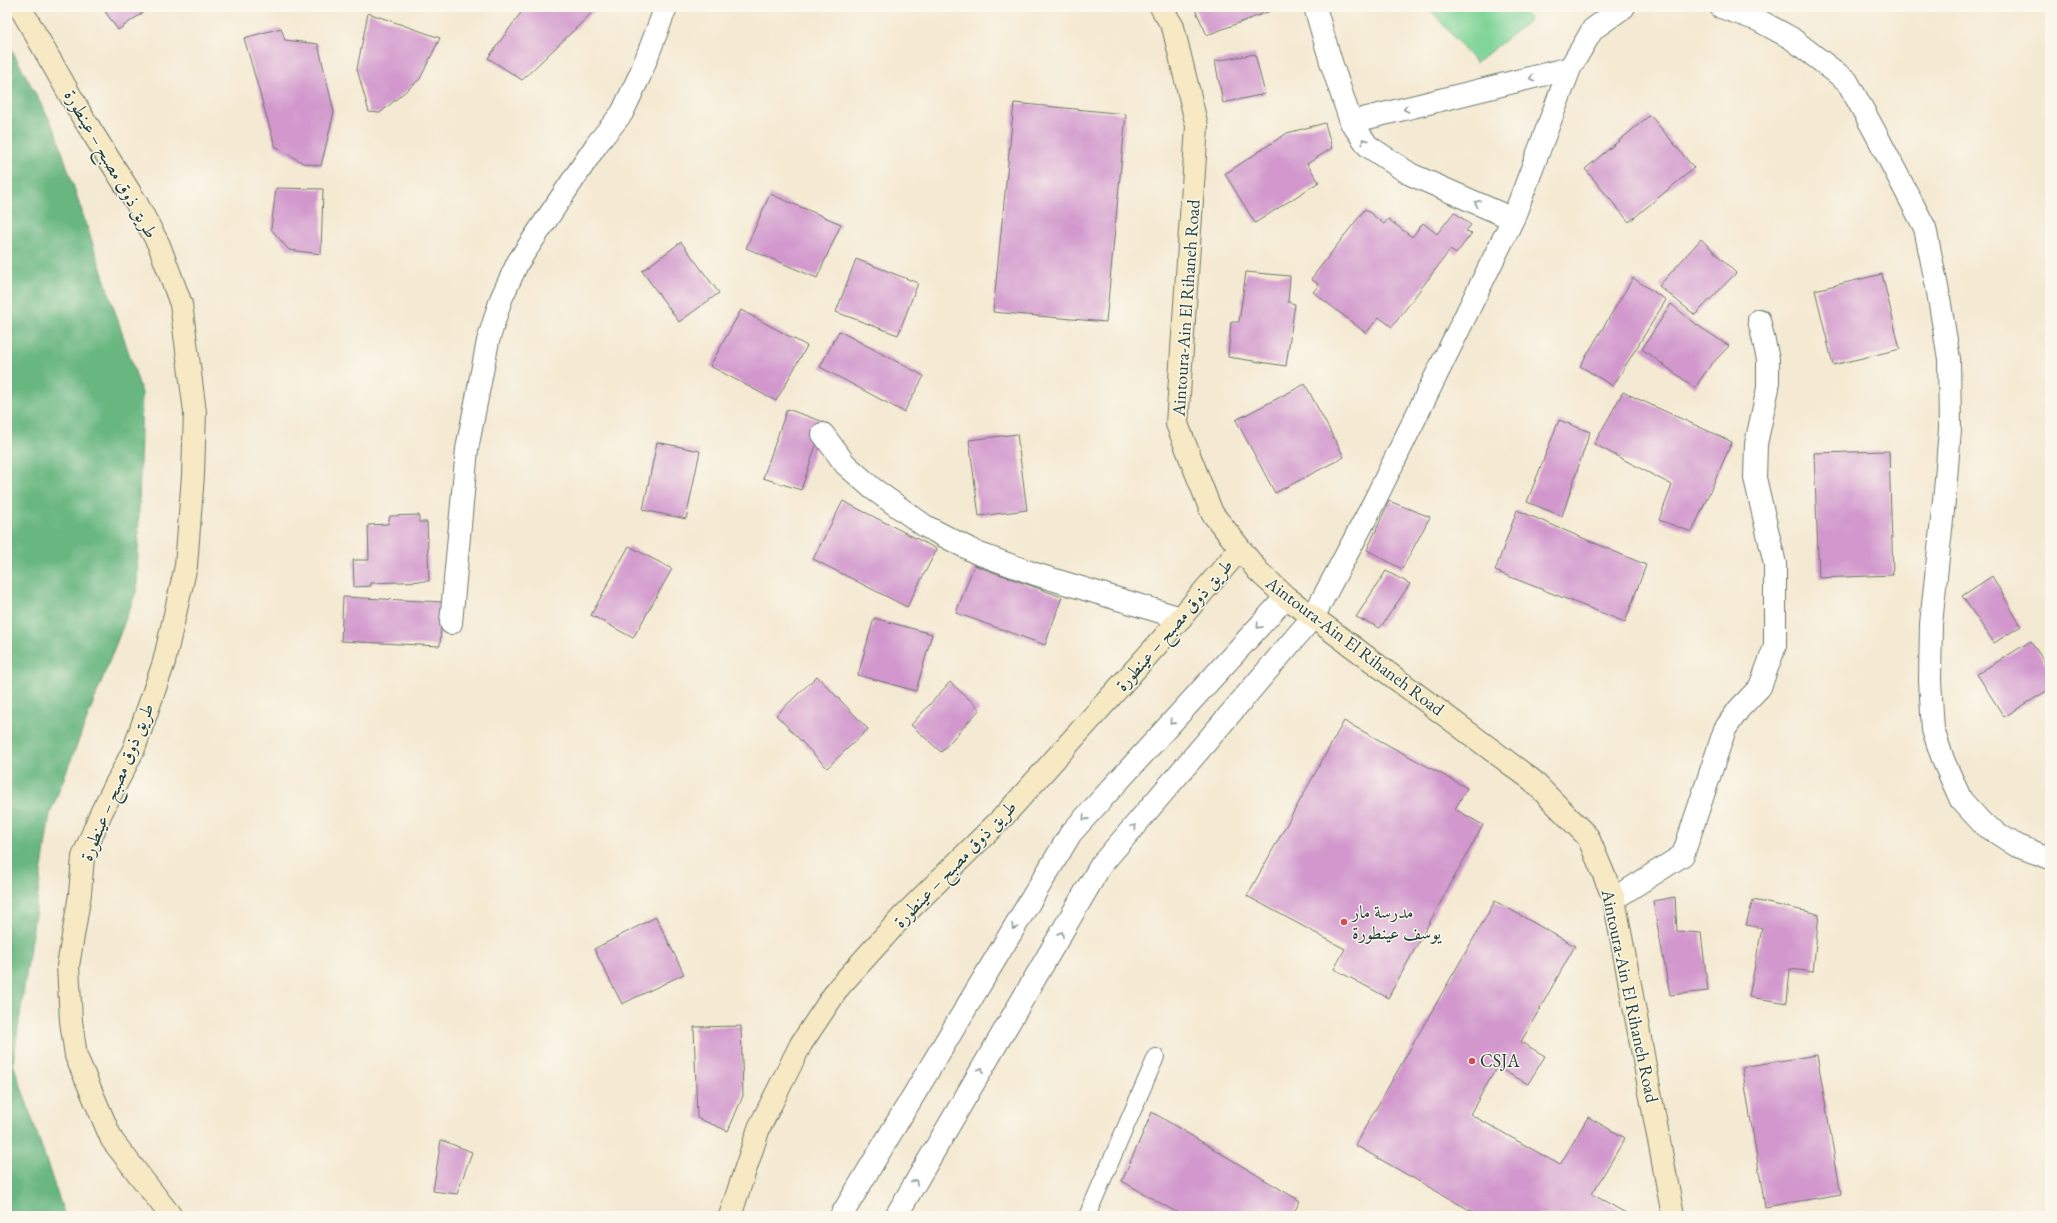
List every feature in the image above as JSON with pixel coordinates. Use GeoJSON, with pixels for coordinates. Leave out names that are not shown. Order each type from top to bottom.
{"type":"FeatureCollection","features":[{"type":"Feature","properties":{"kind":"street","name":"طريق ذوق مصبح – عينطورة"},"geometry":{"type":"LineString","coordinates":[[20,7],[82,116],[136,202],[159,245],[181,304],[195,412],[193,475],[186,566],[165,654],[134,749],[100,813],[83,857],[80,894],[68,966],[71,1021],[76,1056],[112,1140],[171,1216]]}},
{"type":"Feature","properties":{"kind":"street"},"geometry":{"type":"LineString","coordinates":[[451,623],[467,449],[488,341],[501,300],[518,262],[597,144],[622,113],[640,76],[666,7]]}},
{"type":"Feature","properties":{"kind":"street","name":"Aintoura-Ain El Rihaneh Road"},"geometry":{"type":"LineString","coordinates":[[1161,7],[1173,27],[1197,126],[1177,424],[1212,514],[1258,571],[1286,597],[1532,780],[1588,837],[1614,899],[1673,1216]]}},
{"type":"Feature","properties":{"kind":"street"},"geometry":{"type":"LineString","coordinates":[[1315,7],[1351,122],[1368,146],[1410,174],[1513,219]]}},
{"type":"Feature","properties":{"kind":"street"},"geometry":{"type":"LineString","coordinates":[[896,1216],[1101,865],[1313,617],[1369,512],[1513,219],[1570,68],[1593,29],[1624,7]]}},
{"type":"Feature","properties":{"kind":"street"},"geometry":{"type":"LineString","coordinates":[[1721,7],[1758,20],[1791,38],[1847,81],[1924,228],[1938,292],[1949,359],[1950,429],[1931,624],[1930,680],[1933,730],[1944,762],[1961,800],[1979,820],[2017,846],[2050,858]]}},
{"type":"Feature","properties":{"kind":"street"},"geometry":{"type":"LineString","coordinates":[[1351,122],[1570,68]]}},
{"type":"Feature","properties":{"kind":"street"},"geometry":{"type":"LineString","coordinates":[[1614,899],[1683,855],[1725,729],[1739,708],[1760,687],[1775,646],[1775,564],[1755,478],[1756,444],[1768,388],[1768,359],[1759,320]]}},
{"type":"Feature","properties":{"kind":"street"},"geometry":{"type":"LineString","coordinates":[[823,434],[845,464],[872,488],[925,526],[977,553],[1035,574],[1181,618]]}},
{"type":"Feature","properties":{"kind":"street","name":"طريق ذوق مصبح – عينطورة"},"geometry":{"type":"LineString","coordinates":[[730,1216],[759,1128],[801,1044],[839,987],[902,918],[1004,816],[1181,618],[1240,549]]}},
{"type":"Feature","properties":{"kind":"street"},"geometry":{"type":"LineString","coordinates":[[841,1216],[1071,833],[1286,597]]}},
{"type":"Feature","properties":{"kind":"lane"},"geometry":{"type":"LineString","coordinates":[[1087,1216],[1156,1057]]}},
{"type":"Feature","properties":{"kind":"green space"},"geometry":{"type":"Polygon","coordinates":[[[1428,7],[1520,7],[1530,20],[1476,63],[1428,7]]]}},
{"type":"Feature","properties":{"kind":"green space"},"geometry":{"type":"Polygon","coordinates":[[[7,41],[55,130],[142,393],[137,590],[50,814],[13,1063],[65,1216],[7,1216],[7,41]]]}},
{"type":"Feature","properties":{"kind":"building"},"geometry":{"type":"Polygon","coordinates":[[[102,7],[151,7],[118,30],[102,7]]]}},
{"type":"Feature","properties":{"kind":"building"},"geometry":{"type":"Polygon","coordinates":[[[525,7],[598,7],[522,80],[488,58],[525,7]]]}},
{"type":"Feature","properties":{"kind":"building"},"geometry":{"type":"Polygon","coordinates":[[[1194,7],[1281,7],[1207,35],[1194,7]]]}},
{"type":"Feature","properties":{"kind":"building"},"geometry":{"type":"Polygon","coordinates":[[[368,13],[440,38],[420,79],[380,113],[369,112],[357,69],[368,13]]]}},
{"type":"Feature","properties":{"kind":"building"},"geometry":{"type":"Polygon","coordinates":[[[281,28],[285,40],[318,44],[334,112],[321,166],[303,163],[275,146],[244,38],[281,28]]]}},
{"type":"Feature","properties":{"kind":"building"},"geometry":{"type":"Polygon","coordinates":[[[1255,54],[1265,94],[1223,103],[1215,61],[1255,54]]]}},
{"type":"Feature","properties":{"kind":"building"},"geometry":{"type":"Polygon","coordinates":[[[1014,103],[1126,114],[1106,322],[993,312],[1014,103]]]}},
{"type":"Feature","properties":{"kind":"building"},"geometry":{"type":"Polygon","coordinates":[[[1650,115],[1694,168],[1629,222],[1585,169],[1650,115]]]}},
{"type":"Feature","properties":{"kind":"building"},"geometry":{"type":"Polygon","coordinates":[[[1325,123],[1332,148],[1307,164],[1319,182],[1255,223],[1225,174],[1287,133],[1325,123]]]}},
{"type":"Feature","properties":{"kind":"building"},"geometry":{"type":"Polygon","coordinates":[[[276,188],[323,189],[321,254],[289,250],[271,229],[276,188]]]}},
{"type":"Feature","properties":{"kind":"building"},"geometry":{"type":"Polygon","coordinates":[[[770,194],[841,224],[817,278],[746,248],[770,194]]]}},
{"type":"Feature","properties":{"kind":"building"},"geometry":{"type":"Polygon","coordinates":[[[1365,209],[1384,224],[1388,219],[1412,237],[1423,223],[1437,234],[1454,212],[1471,225],[1466,231],[1472,233],[1456,254],[1450,250],[1392,327],[1379,317],[1366,333],[1313,292],[1319,285],[1311,279],[1365,209]]]}},
{"type":"Feature","properties":{"kind":"building"},"geometry":{"type":"Polygon","coordinates":[[[1701,239],[1736,273],[1695,315],[1659,286],[1701,239]]]}},
{"type":"Feature","properties":{"kind":"building"},"geometry":{"type":"Polygon","coordinates":[[[681,242],[719,293],[679,322],[642,271],[681,242]]]}},
{"type":"Feature","properties":{"kind":"building"},"geometry":{"type":"Polygon","coordinates":[[[856,259],[918,283],[898,335],[836,312],[856,259]]]}},
{"type":"Feature","properties":{"kind":"building"},"geometry":{"type":"Polygon","coordinates":[[[1246,272],[1290,276],[1288,302],[1295,304],[1286,366],[1228,357],[1231,322],[1239,322],[1246,272]]]}},
{"type":"Feature","properties":{"kind":"building"},"geometry":{"type":"Polygon","coordinates":[[[1882,274],[1900,349],[1833,365],[1815,290],[1882,274]]]}},
{"type":"Feature","properties":{"kind":"building"},"geometry":{"type":"Polygon","coordinates":[[[1633,278],[1666,300],[1613,386],[1580,366],[1633,278]]]}},
{"type":"Feature","properties":{"kind":"building"},"geometry":{"type":"Polygon","coordinates":[[[1671,304],[1697,325],[1729,346],[1710,366],[1695,388],[1642,349],[1671,304]]]}},
{"type":"Feature","properties":{"kind":"building"},"geometry":{"type":"Polygon","coordinates":[[[741,310],[807,346],[776,401],[710,366],[741,310]]]}},
{"type":"Feature","properties":{"kind":"building"},"geometry":{"type":"Polygon","coordinates":[[[839,331],[924,376],[904,412],[820,367],[839,331]]]}},
{"type":"Feature","properties":{"kind":"building"},"geometry":{"type":"Polygon","coordinates":[[[1305,384],[1344,457],[1275,493],[1236,420],[1305,384]]]}},
{"type":"Feature","properties":{"kind":"building"},"geometry":{"type":"Polygon","coordinates":[[[1623,392],[1732,442],[1692,532],[1659,520],[1672,485],[1594,444],[1623,392]]]}},
{"type":"Feature","properties":{"kind":"building"},"geometry":{"type":"Polygon","coordinates":[[[787,409],[824,422],[801,490],[763,478],[787,409]]]}},
{"type":"Feature","properties":{"kind":"building"},"geometry":{"type":"Polygon","coordinates":[[[1559,420],[1590,432],[1562,516],[1527,502],[1559,420]]]}},
{"type":"Feature","properties":{"kind":"building"},"geometry":{"type":"Polygon","coordinates":[[[1017,434],[1027,510],[979,516],[969,440],[1017,434]]]}},
{"type":"Feature","properties":{"kind":"building"},"geometry":{"type":"Polygon","coordinates":[[[657,442],[700,451],[686,519],[643,510],[657,442]]]}},
{"type":"Feature","properties":{"kind":"building"},"geometry":{"type":"Polygon","coordinates":[[[1889,451],[1893,575],[1819,578],[1814,453],[1889,451]]]}},
{"type":"Feature","properties":{"kind":"building"},"geometry":{"type":"Polygon","coordinates":[[[843,501],[937,549],[907,607],[813,559],[843,501]]]}},
{"type":"Feature","properties":{"kind":"building"},"geometry":{"type":"Polygon","coordinates":[[[1389,501],[1430,517],[1402,569],[1367,550],[1389,501]]]}},
{"type":"Feature","properties":{"kind":"building"},"geometry":{"type":"Polygon","coordinates":[[[1517,510],[1646,565],[1625,622],[1495,571],[1517,510]]]}},
{"type":"Feature","properties":{"kind":"building"},"geometry":{"type":"Polygon","coordinates":[[[419,515],[419,522],[427,522],[429,581],[371,583],[371,586],[354,587],[353,560],[369,560],[368,525],[388,524],[390,516],[419,515]]]}},
{"type":"Feature","properties":{"kind":"building"},"geometry":{"type":"Polygon","coordinates":[[[629,546],[672,569],[633,638],[591,615],[629,546]]]}},
{"type":"Feature","properties":{"kind":"building"},"geometry":{"type":"Polygon","coordinates":[[[974,565],[1062,597],[1045,645],[956,613],[974,565]]]}},
{"type":"Feature","properties":{"kind":"building"},"geometry":{"type":"Polygon","coordinates":[[[1386,571],[1410,584],[1380,628],[1356,617],[1386,571]]]}},
{"type":"Feature","properties":{"kind":"building"},"geometry":{"type":"Polygon","coordinates":[[[1992,576],[2021,626],[1994,643],[1962,596],[1992,576]]]}},
{"type":"Feature","properties":{"kind":"building"},"geometry":{"type":"Polygon","coordinates":[[[343,597],[442,602],[440,646],[341,641],[343,597]]]}},
{"type":"Feature","properties":{"kind":"building"},"geometry":{"type":"Polygon","coordinates":[[[874,618],[932,634],[916,691],[858,675],[874,618]]]}},
{"type":"Feature","properties":{"kind":"building"},"geometry":{"type":"Polygon","coordinates":[[[2031,641],[2050,671],[2050,689],[2004,717],[1977,674],[2031,641]]]}},
{"type":"Feature","properties":{"kind":"building"},"geometry":{"type":"Polygon","coordinates":[[[817,676],[868,729],[827,768],[776,715],[817,676]]]}},
{"type":"Feature","properties":{"kind":"building"},"geometry":{"type":"Polygon","coordinates":[[[950,682],[980,709],[941,752],[911,725],[950,682]]]}},
{"type":"Feature","properties":{"kind":"building"},"geometry":{"type":"Polygon","coordinates":[[[1344,721],[1467,788],[1455,809],[1483,825],[1388,998],[1334,969],[1345,949],[1247,896],[1344,721]]]}},
{"type":"Feature","properties":{"kind":"building"},"geometry":{"type":"Polygon","coordinates":[[[1675,897],[1677,931],[1701,933],[1708,991],[1670,995],[1653,901],[1675,897]]]}},
{"type":"Feature","properties":{"kind":"building"},"geometry":{"type":"Polygon","coordinates":[[[1753,900],[1819,914],[1813,972],[1790,969],[1787,1003],[1749,997],[1762,928],[1746,925],[1753,900]]]}},
{"type":"Feature","properties":{"kind":"building","name":"CSJA"},"geometry":{"type":"Polygon","coordinates":[[[1495,901],[1575,946],[1521,1042],[1545,1056],[1528,1084],[1497,1067],[1470,1114],[1560,1165],[1588,1117],[1625,1138],[1592,1194],[1631,1216],[1480,1216],[1355,1145],[1495,901]]]}},
{"type":"Feature","properties":{"kind":"building"},"geometry":{"type":"Polygon","coordinates":[[[656,917],[684,974],[622,1004],[594,949],[656,917]]]}},
{"type":"Feature","properties":{"kind":"building"},"geometry":{"type":"Polygon","coordinates":[[[741,1026],[743,1096],[728,1131],[697,1118],[694,1027],[741,1026]]]}},
{"type":"Feature","properties":{"kind":"building"},"geometry":{"type":"Polygon","coordinates":[[[1817,1055],[1841,1194],[1765,1207],[1742,1067],[1817,1055]]]}},
{"type":"Feature","properties":{"kind":"building"},"geometry":{"type":"Polygon","coordinates":[[[1152,1112],[1300,1201],[1292,1216],[1183,1216],[1122,1181],[1152,1112]]]}},
{"type":"Feature","properties":{"kind":"building"},"geometry":{"type":"Polygon","coordinates":[[[441,1140],[472,1152],[457,1194],[433,1191],[441,1140]]]}},
{"type":"Feature","properties":{"kind":"place","name":"مدرسة مار يوسف عينطورة"},"geometry":{"type":"Point","coordinates":[1344,922]}},
{"type":"Feature","properties":{"kind":"place","name":"CSJA"},"geometry":{"type":"Point","coordinates":[1472,1061]}}]}
